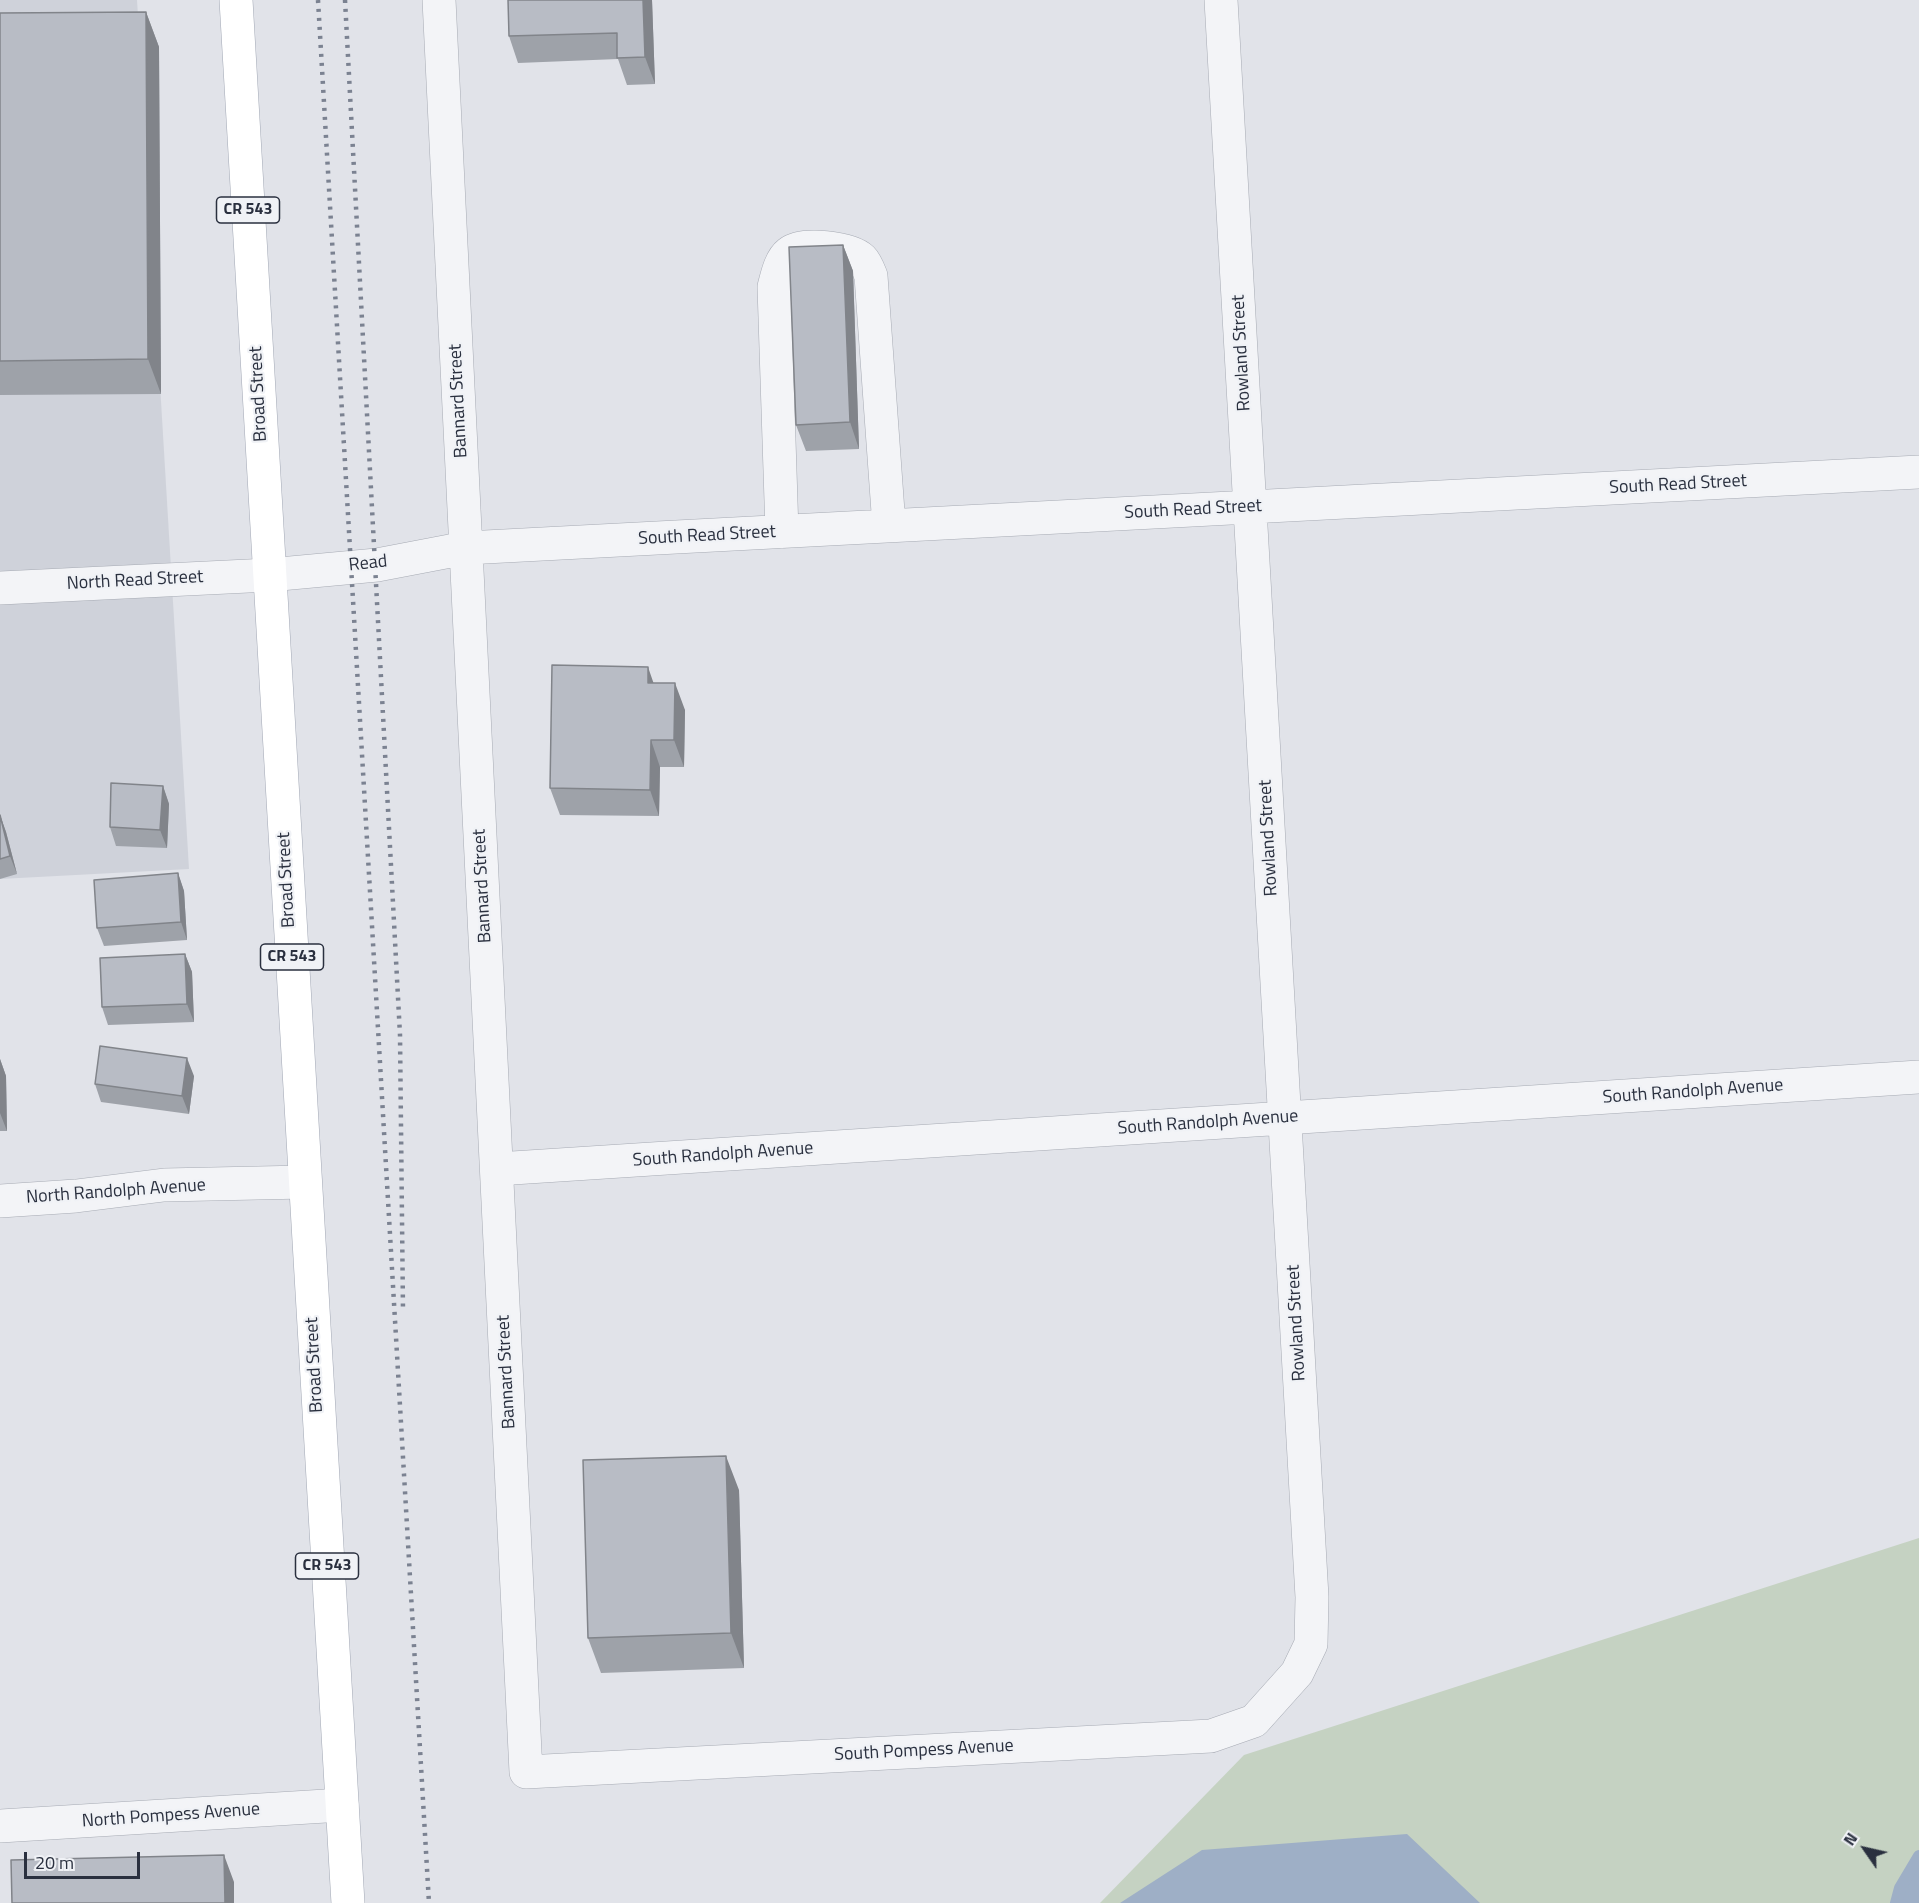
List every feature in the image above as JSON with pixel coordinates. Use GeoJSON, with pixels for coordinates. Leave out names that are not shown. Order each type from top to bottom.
{"type":"FeatureCollection","features":[{"type":"Feature","properties":{"kind":"main road","name":"Broad Street"},"geometry":{"type":"LineString","coordinates":[[236,0],[348,1903]]}},
{"type":"Feature","properties":{"kind":"street","name":"Bannard Street"},"geometry":{"type":"LineString","coordinates":[[439,0],[526,1772]]}},
{"type":"Feature","properties":{"kind":"street","name":"Rowland Street"},"geometry":{"type":"LineString","coordinates":[[1221,0],[1312,1597],[1311,1644],[1297,1673]]}},
{"type":"Feature","properties":{"kind":"street"},"geometry":{"type":"LineString","coordinates":[[782,532],[774,287],[779,268],[789,253],[803,247],[849,251],[863,260],[871,276],[889,526]]}},
{"type":"Feature","properties":{"kind":"street","name":"South Read Street"},"geometry":{"type":"LineString","coordinates":[[466,548],[1919,472]]}},
{"type":"Feature","properties":{"kind":"street","name":"Read"},"geometry":{"type":"LineString","coordinates":[[269,575],[377,565],[466,548]]}},
{"type":"Feature","properties":{"kind":"street","name":"North Read Street"},"geometry":{"type":"LineString","coordinates":[[0,588],[269,575]]}},
{"type":"Feature","properties":{"kind":"street","name":"South Randolph Avenue"},"geometry":{"type":"LineString","coordinates":[[497,1169],[1919,1077]]}},
{"type":"Feature","properties":{"kind":"street","name":"North Randolph Avenue"},"geometry":{"type":"LineString","coordinates":[[0,1201],[68,1197],[164,1185],[305,1182]]}},
{"type":"Feature","properties":{"kind":"street","name":"South Pompess Avenue"},"geometry":{"type":"LineString","coordinates":[[526,1772],[1211,1736],[1254,1721],[1297,1673]]}},
{"type":"Feature","properties":{"kind":"street","name":"North Pompess Avenue"},"geometry":{"type":"LineString","coordinates":[[0,1826],[342,1805]]}},
{"type":"Feature","properties":{"kind":"shaded area"},"geometry":{"type":"Polygon","coordinates":[[[0,0],[137,0],[189,869],[0,879],[0,0]]]}},
{"type":"Feature","properties":{"kind":"green space"},"geometry":{"type":"Polygon","coordinates":[[[1919,1538],[1919,1903],[1100,1903],[1244,1755],[1919,1538]]]}},
{"type":"Feature","properties":{"kind":"water"},"geometry":{"type":"Polygon","coordinates":[[[1407,1834],[1480,1903],[1120,1903],[1202,1850],[1407,1834]]]}},
{"type":"Feature","properties":{"kind":"water"},"geometry":{"type":"Polygon","coordinates":[[[1919,1854],[1919,1903],[1900,1903],[1919,1854]]]}},
{"type":"Feature","properties":{"kind":"building"},"geometry":{"type":"Polygon","coordinates":[[[508,0],[643,0],[645,57],[617,58],[617,33],[509,36],[508,0]]]}},
{"type":"Feature","properties":{"kind":"building"},"geometry":{"type":"Polygon","coordinates":[[[146,12],[148,359],[0,361],[0,13],[146,12]]]}},
{"type":"Feature","properties":{"kind":"building"},"geometry":{"type":"Polygon","coordinates":[[[843,245],[850,422],[796,425],[789,247],[843,245]]]}},
{"type":"Feature","properties":{"kind":"building"},"geometry":{"type":"Polygon","coordinates":[[[552,665],[648,667],[648,683],[675,683],[674,740],[651,740],[650,790],[550,788],[552,665]]]}},
{"type":"Feature","properties":{"kind":"building"},"geometry":{"type":"Polygon","coordinates":[[[111,783],[163,786],[160,830],[110,827],[111,783]]]}},
{"type":"Feature","properties":{"kind":"building"},"geometry":{"type":"Polygon","coordinates":[[[0,815],[10,856],[0,859],[0,815]]]}},
{"type":"Feature","properties":{"kind":"building"},"geometry":{"type":"Polygon","coordinates":[[[178,873],[181,922],[97,928],[94,880],[178,873]]]}},
{"type":"Feature","properties":{"kind":"building"},"geometry":{"type":"Polygon","coordinates":[[[185,954],[187,1004],[102,1007],[100,958],[185,954]]]}},
{"type":"Feature","properties":{"kind":"building"},"geometry":{"type":"Polygon","coordinates":[[[100,1046],[187,1058],[182,1096],[95,1084],[100,1046]]]}},
{"type":"Feature","properties":{"kind":"building"},"geometry":{"type":"Polygon","coordinates":[[[726,1456],[731,1633],[588,1638],[583,1460],[726,1456]]]}},
{"type":"Feature","properties":{"kind":"building"},"geometry":{"type":"Polygon","coordinates":[[[224,1855],[225,1903],[12,1903],[11,1860],[224,1855]]]}},
{"type":"Feature","properties":{"kind":"waterway"},"geometry":{"type":"LineString","coordinates":[[1896,1903],[1900,1888],[1919,1856]]}},
{"type":"Feature","properties":{"kind":"railway"},"geometry":{"type":"LineString","coordinates":[[318,0],[429,1903]]}},
{"type":"Feature","properties":{"kind":"railway"},"geometry":{"type":"LineString","coordinates":[[345,0],[400,1035],[403,1311]]}}]}
